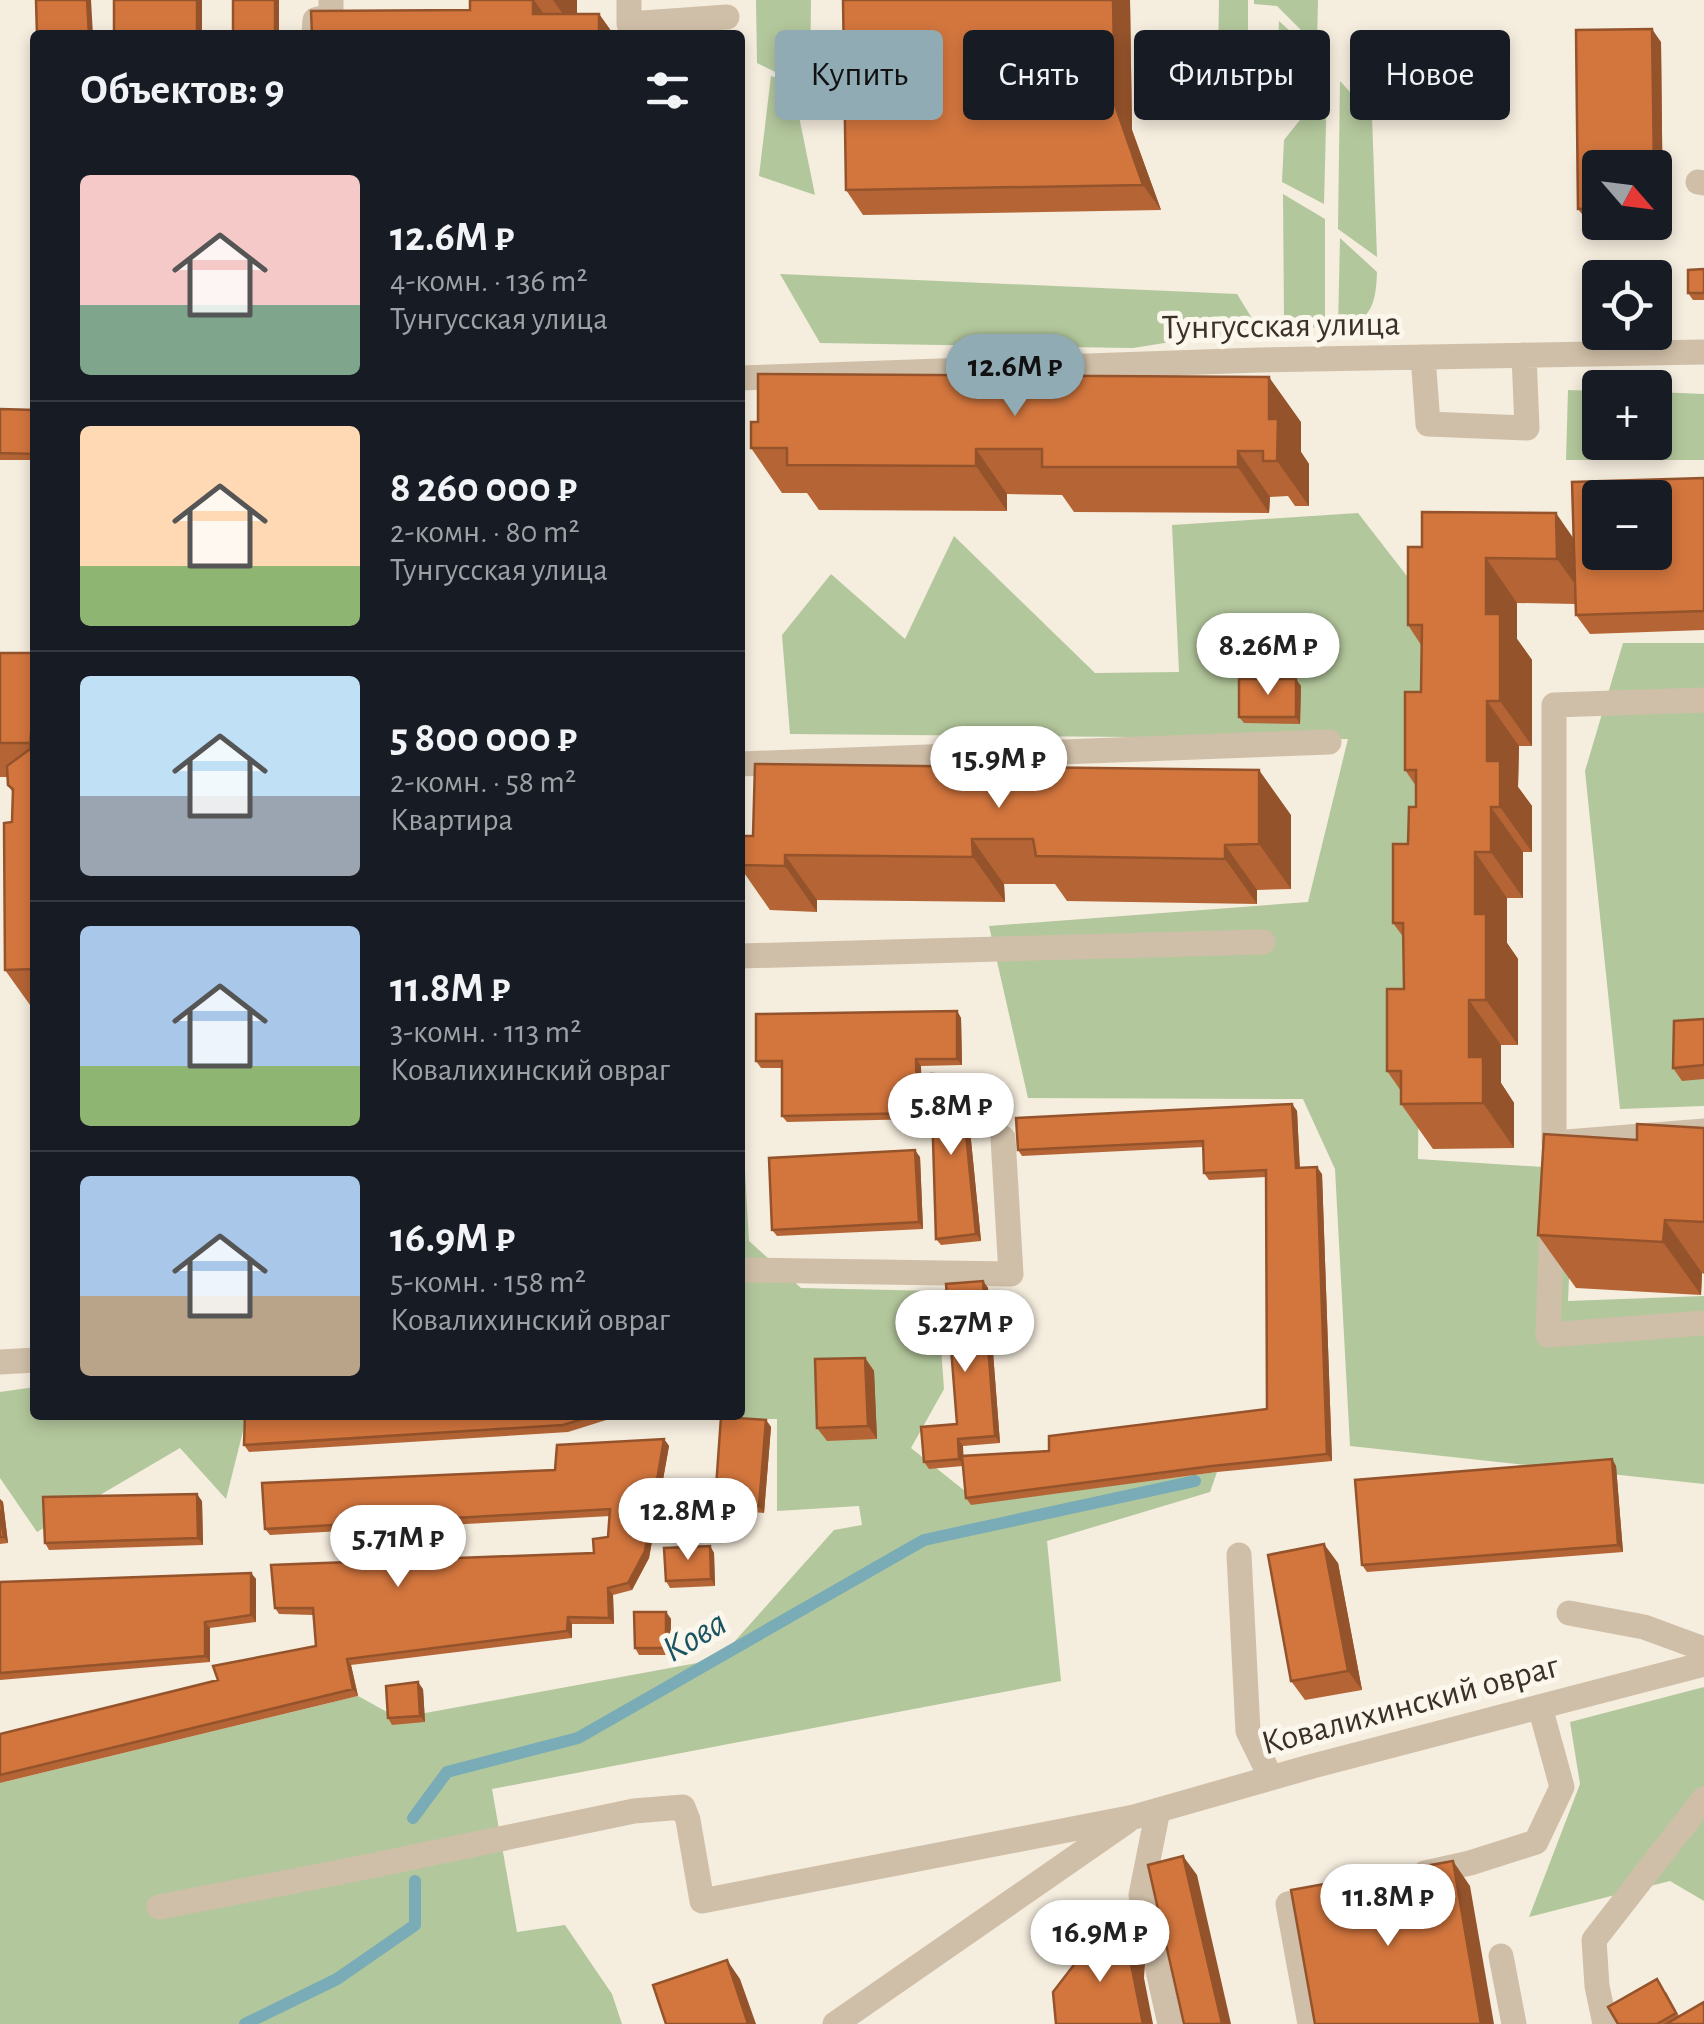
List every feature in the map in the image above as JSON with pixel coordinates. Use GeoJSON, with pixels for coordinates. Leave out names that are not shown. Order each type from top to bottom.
{"type":"FeatureCollection","features":[{"type":"Feature","properties":{"kind":"street"},"geometry":{"type":"LineString","coordinates":[[629,0],[629,24],[727,17]]}},
{"type":"Feature","properties":{"kind":"street","name":"Тунгусская улица"},"geometry":{"type":"LineString","coordinates":[[745,378],[1260,360],[1704,352]]}},
{"type":"Feature","properties":{"kind":"street"},"geometry":{"type":"LineString","coordinates":[[1423,357],[1428,424],[1527,428],[1524,356]]}},
{"type":"Feature","properties":{"kind":"street"},"geometry":{"type":"LineString","coordinates":[[1704,700],[1554,705],[1554,1152],[1704,1131]]}},
{"type":"Feature","properties":{"kind":"street"},"geometry":{"type":"LineString","coordinates":[[745,764],[1329,742]]}},
{"type":"Feature","properties":{"kind":"street"},"geometry":{"type":"LineString","coordinates":[[745,956],[1263,942]]}},
{"type":"Feature","properties":{"kind":"street"},"geometry":{"type":"LineString","coordinates":[[745,1270],[1010,1274],[1003,1138]]}},
{"type":"Feature","properties":{"kind":"street"},"geometry":{"type":"LineString","coordinates":[[1552,1200],[1548,1335],[1704,1323]]}},
{"type":"Feature","properties":{"kind":"street"},"geometry":{"type":"LineString","coordinates":[[0,1362],[30,1360]]}},
{"type":"Feature","properties":{"kind":"street"},"geometry":{"type":"LineString","coordinates":[[1239,1555],[1248,1731],[1271,1778]]}},
{"type":"Feature","properties":{"kind":"street"},"geometry":{"type":"LineString","coordinates":[[1569,1613],[1644,1627],[1704,1649]]}},
{"type":"Feature","properties":{"kind":"street","name":"Ковалихинский овраг"},"geometry":{"type":"LineString","coordinates":[[1146,1813],[1704,1664]]}},
{"type":"Feature","properties":{"kind":"street"},"geometry":{"type":"LineString","coordinates":[[1397,1880],[1536,1842],[1562,1787],[1540,1707]]}},
{"type":"Feature","properties":{"kind":"street"},"geometry":{"type":"LineString","coordinates":[[1604,2024],[1594,1940],[1704,1798]]}},
{"type":"Feature","properties":{"kind":"street"},"geometry":{"type":"LineString","coordinates":[[159,1907],[634,1811],[684,1807],[702,1900],[1146,1813]]}},
{"type":"Feature","properties":{"kind":"street"},"geometry":{"type":"LineString","coordinates":[[836,2024],[1146,1813]]}},
{"type":"Feature","properties":{"kind":"street"},"geometry":{"type":"LineString","coordinates":[[1146,1813],[1141,1895],[1170,2024]]}},
{"type":"Feature","properties":{"kind":"street"},"geometry":{"type":"LineString","coordinates":[[1310,2024],[1288,1904],[1342,1892]]}},
{"type":"Feature","properties":{"kind":"street"},"geometry":{"type":"LineString","coordinates":[[1502,1956],[1514,2024]]}},
{"type":"Feature","properties":{"kind":"green space"},"geometry":{"type":"Polygon","coordinates":[[[756,0],[811,0],[811,30],[775,30],[775,72],[757,63],[756,0]]]}},
{"type":"Feature","properties":{"kind":"green space"},"geometry":{"type":"Polygon","coordinates":[[[1219,0],[1248,0],[1248,30],[1218,30],[1219,0]]]}},
{"type":"Feature","properties":{"kind":"green space"},"geometry":{"type":"Polygon","coordinates":[[[1254,0],[1318,0],[1317,30],[1301,30],[1277,6],[1254,4],[1254,0]]]}},
{"type":"Feature","properties":{"kind":"green space"},"geometry":{"type":"Polygon","coordinates":[[[771,76],[775,77],[775,120],[800,120],[815,195],[759,176],[771,76]]]}},
{"type":"Feature","properties":{"kind":"green space"},"geometry":{"type":"Polygon","coordinates":[[[1340,81],[1350,92],[1350,120],[1372,120],[1377,257],[1338,229],[1340,81]]]}},
{"type":"Feature","properties":{"kind":"green space"},"geometry":{"type":"Polygon","coordinates":[[[1300,120],[1326,120],[1324,204],[1282,182],[1284,140],[1300,120]]]}},
{"type":"Feature","properties":{"kind":"green space"},"geometry":{"type":"Polygon","coordinates":[[[1283,194],[1325,219],[1325,326],[1297,326],[1284,316],[1283,194]]]}},
{"type":"Feature","properties":{"kind":"green space"},"geometry":{"type":"Polygon","coordinates":[[[1340,238],[1377,272],[1370,309],[1358,321],[1338,327],[1340,238]]]}},
{"type":"Feature","properties":{"kind":"green space"},"geometry":{"type":"Polygon","coordinates":[[[780,274],[1237,294],[1258,328],[1133,348],[820,343],[780,274]]]}},
{"type":"Feature","properties":{"kind":"green space"},"geometry":{"type":"Polygon","coordinates":[[[1568,390],[1582,390],[1582,460],[1566,460],[1568,390]]]}},
{"type":"Feature","properties":{"kind":"green space"},"geometry":{"type":"Polygon","coordinates":[[[1672,393],[1704,394],[1704,460],[1672,460],[1672,393]]]}},
{"type":"Feature","properties":{"kind":"green space"},"geometry":{"type":"Polygon","coordinates":[[[1358,513],[1424,598],[1418,1159],[1574,1169],[1568,1301],[1704,1296],[1704,1484],[1350,1446],[1335,1169],[1303,1099],[1028,1098],[989,926],[1308,902],[1348,739],[790,734],[782,635],[831,574],[905,639],[954,536],[1095,673],[1179,672],[1172,525],[1358,513]]]}},
{"type":"Feature","properties":{"kind":"green space"},"geometry":{"type":"Polygon","coordinates":[[[1623,643],[1704,643],[1704,1106],[1620,1109],[1585,771],[1623,643]]]}},
{"type":"Feature","properties":{"kind":"green space"},"geometry":{"type":"Polygon","coordinates":[[[745,1172],[749,1241],[801,1288],[937,1291],[944,1389],[911,1448],[980,1503],[1217,1472],[1210,1492],[1047,1541],[1061,1681],[492,1789],[517,1932],[565,1925],[612,1994],[622,2024],[0,2024],[0,1783],[358,1696],[398,1718],[719,1659],[834,1530],[862,1525],[859,1506],[777,1511],[777,1419],[745,1419],[745,1172]]]}},
{"type":"Feature","properties":{"kind":"green space"},"geometry":{"type":"Polygon","coordinates":[[[30,1388],[30,1420],[246,1420],[226,1499],[180,1448],[37,1532],[0,1478],[0,1392],[30,1388]]]}},
{"type":"Feature","properties":{"kind":"green space"},"geometry":{"type":"Polygon","coordinates":[[[1704,1687],[1704,1901],[1670,1881],[1529,1917],[1580,1784],[1570,1722],[1704,1687]]]}},
{"type":"Feature","properties":{"kind":"building"},"geometry":{"type":"Polygon","coordinates":[[[36,0],[87,0],[89,30],[37,30],[36,0]]]}},
{"type":"Feature","properties":{"kind":"building"},"geometry":{"type":"Polygon","coordinates":[[[114,0],[197,0],[197,30],[114,30],[114,0]]]}},
{"type":"Feature","properties":{"kind":"building"},"geometry":{"type":"Polygon","coordinates":[[[233,0],[275,0],[275,30],[233,30],[233,0]]]}},
{"type":"Feature","properties":{"kind":"building"},"geometry":{"type":"Polygon","coordinates":[[[470,0],[533,0],[533,14],[599,14],[599,30],[312,30],[311,11],[470,10],[470,0]]]}},
{"type":"Feature","properties":{"kind":"building"},"geometry":{"type":"Polygon","coordinates":[[[843,0],[1113,0],[1114,30],[963,30],[963,120],[1114,120],[1114,52],[1115,105],[1143,185],[846,190],[845,120],[943,120],[943,30],[843,30],[843,0]]]}},
{"type":"Feature","properties":{"kind":"building"},"geometry":{"type":"Polygon","coordinates":[[[1652,29],[1654,150],[1582,150],[1582,209],[1578,209],[1576,30],[1652,29]]]}},
{"type":"Feature","properties":{"kind":"building"},"geometry":{"type":"Polygon","coordinates":[[[1704,269],[1704,293],[1688,293],[1688,270],[1704,269]]]}},
{"type":"Feature","properties":{"kind":"building"},"geometry":{"type":"Polygon","coordinates":[[[758,374],[1269,377],[1269,419],[1278,419],[1277,461],[1263,461],[1263,451],[1238,451],[1238,467],[1042,467],[1042,449],[976,449],[976,466],[787,465],[787,448],[751,448],[751,422],[758,422],[758,374]]]}},
{"type":"Feature","properties":{"kind":"building"},"geometry":{"type":"Polygon","coordinates":[[[0,409],[30,410],[30,454],[0,453],[0,409]]]}},
{"type":"Feature","properties":{"kind":"building"},"geometry":{"type":"Polygon","coordinates":[[[1704,478],[1704,611],[1576,615],[1572,482],[1582,482],[1582,570],[1672,570],[1672,480],[1638,480],[1704,478]]]}},
{"type":"Feature","properties":{"kind":"building"},"geometry":{"type":"Polygon","coordinates":[[[1422,512],[1556,513],[1557,559],[1486,558],[1486,614],[1500,614],[1500,701],[1487,701],[1487,761],[1500,761],[1500,807],[1491,807],[1491,852],[1475,852],[1475,914],[1486,914],[1486,1000],[1469,1000],[1469,1057],[1483,1057],[1483,1103],[1401,1104],[1401,1071],[1387,1071],[1387,989],[1404,989],[1403,923],[1393,923],[1393,844],[1408,844],[1409,807],[1416,807],[1416,770],[1405,770],[1405,692],[1421,692],[1422,625],[1408,625],[1408,547],[1422,547],[1422,512]]]}},
{"type":"Feature","properties":{"kind":"building"},"geometry":{"type":"Polygon","coordinates":[[[0,653],[30,653],[30,743],[0,743],[0,653]]]}},
{"type":"Feature","properties":{"kind":"building"},"geometry":{"type":"Polygon","coordinates":[[[1239,679],[1296,679],[1296,717],[1239,717],[1239,679]]]}},
{"type":"Feature","properties":{"kind":"building"},"geometry":{"type":"Polygon","coordinates":[[[30,749],[30,969],[5,970],[4,823],[12,822],[13,789],[8,785],[7,766],[30,749]]]}},
{"type":"Feature","properties":{"kind":"building"},"geometry":{"type":"Polygon","coordinates":[[[755,764],[1259,770],[1259,844],[1225,845],[1225,859],[1036,856],[1033,839],[972,839],[973,857],[785,855],[785,866],[745,865],[745,836],[753,836],[755,764]]]}},
{"type":"Feature","properties":{"kind":"building"},"geometry":{"type":"Polygon","coordinates":[[[957,1011],[957,1059],[916,1059],[917,1113],[782,1116],[782,1061],[756,1061],[756,1014],[957,1011]]]}},
{"type":"Feature","properties":{"kind":"building"},"geometry":{"type":"Polygon","coordinates":[[[1704,1019],[1704,1065],[1673,1068],[1674,1021],[1704,1019]]]}},
{"type":"Feature","properties":{"kind":"building"},"geometry":{"type":"Polygon","coordinates":[[[931,1074],[969,1076],[965,1124],[976,1234],[936,1239],[931,1074]]]}},
{"type":"Feature","properties":{"kind":"building"},"geometry":{"type":"Polygon","coordinates":[[[1292,1104],[1296,1168],[1317,1167],[1327,1454],[966,1498],[962,1456],[1049,1451],[1049,1436],[1267,1409],[1266,1170],[1204,1173],[1203,1141],[1018,1150],[1016,1118],[1292,1104]]]}},
{"type":"Feature","properties":{"kind":"building"},"geometry":{"type":"Polygon","coordinates":[[[1637,1124],[1704,1128],[1704,1222],[1665,1220],[1663,1242],[1538,1235],[1544,1134],[1637,1140],[1637,1124]]]}},
{"type":"Feature","properties":{"kind":"building"},"geometry":{"type":"Polygon","coordinates":[[[915,1150],[919,1222],[772,1230],[769,1158],[915,1150]]]}},
{"type":"Feature","properties":{"kind":"building"},"geometry":{"type":"Polygon","coordinates":[[[983,1281],[995,1436],[958,1439],[959,1459],[924,1462],[921,1427],[957,1424],[946,1284],[983,1281]]]}},
{"type":"Feature","properties":{"kind":"building"},"geometry":{"type":"Polygon","coordinates":[[[865,1358],[868,1426],[817,1428],[815,1359],[865,1358]]]}},
{"type":"Feature","properties":{"kind":"building"},"geometry":{"type":"Polygon","coordinates":[[[245,1420],[580,1420],[563,1425],[244,1445],[245,1420]]]}},
{"type":"Feature","properties":{"kind":"building"},"geometry":{"type":"Polygon","coordinates":[[[721,1420],[766,1420],[759,1506],[715,1502],[721,1420]]]}},
{"type":"Feature","properties":{"kind":"building"},"geometry":{"type":"Polygon","coordinates":[[[664,1439],[645,1551],[628,1583],[608,1588],[609,1618],[568,1617],[567,1631],[347,1659],[353,1689],[0,1775],[0,1734],[218,1680],[213,1666],[316,1646],[313,1608],[275,1608],[271,1565],[594,1553],[593,1539],[608,1537],[610,1509],[265,1529],[262,1483],[555,1470],[557,1445],[664,1439]]]}},
{"type":"Feature","properties":{"kind":"building"},"geometry":{"type":"Polygon","coordinates":[[[1612,1459],[1618,1545],[1362,1565],[1355,1480],[1612,1459]]]}},
{"type":"Feature","properties":{"kind":"building"},"geometry":{"type":"Polygon","coordinates":[[[197,1494],[198,1538],[45,1543],[43,1497],[197,1494]]]}},
{"type":"Feature","properties":{"kind":"building"},"geometry":{"type":"Polygon","coordinates":[[[1324,1544],[1348,1671],[1291,1681],[1268,1555],[1324,1544]]]}},
{"type":"Feature","properties":{"kind":"building"},"geometry":{"type":"Polygon","coordinates":[[[710,1546],[711,1579],[666,1581],[664,1548],[710,1546]]]}},
{"type":"Feature","properties":{"kind":"building"},"geometry":{"type":"Polygon","coordinates":[[[251,1573],[251,1615],[205,1622],[205,1656],[0,1673],[0,1582],[251,1573]]]}},
{"type":"Feature","properties":{"kind":"building"},"geometry":{"type":"Polygon","coordinates":[[[634,1612],[666,1612],[666,1648],[635,1648],[634,1612]]]}},
{"type":"Feature","properties":{"kind":"building"},"geometry":{"type":"Polygon","coordinates":[[[418,1682],[420,1716],[388,1718],[386,1686],[418,1682]]]}},
{"type":"Feature","properties":{"kind":"building"},"geometry":{"type":"Polygon","coordinates":[[[1183,1856],[1222,2024],[1184,2024],[1148,1865],[1183,1856]]]}},
{"type":"Feature","properties":{"kind":"building"},"geometry":{"type":"Polygon","coordinates":[[[1453,1861],[1481,2024],[1315,2024],[1291,1890],[1453,1861]]]}},
{"type":"Feature","properties":{"kind":"building"},"geometry":{"type":"Polygon","coordinates":[[[1133,1928],[1130,1959],[1143,2024],[1056,2024],[1053,1992],[1097,1935],[1133,1928]]]}},
{"type":"Feature","properties":{"kind":"building"},"geometry":{"type":"Polygon","coordinates":[[[727,1960],[748,2024],[666,2024],[653,1985],[727,1960]]]}},
{"type":"Feature","properties":{"kind":"building"},"geometry":{"type":"Polygon","coordinates":[[[1657,1979],[1676,2013],[1657,2024],[1618,2024],[1608,2007],[1657,1979]]]}},
{"type":"Feature","properties":{"kind":"building"},"geometry":{"type":"Polygon","coordinates":[[[1704,2002],[1704,2024],[1666,2024],[1704,2002]]]}},
{"type":"Feature","properties":{"kind":"waterway","name":"Кова"},"geometry":{"type":"LineString","coordinates":[[413,1818],[447,1772],[578,1738],[924,1540],[1195,1481]]}},
{"type":"Feature","properties":{"kind":"waterway","name":"Кова"},"geometry":{"type":"LineString","coordinates":[[245,2024],[337,1979],[415,1925],[415,1881]]}}]}
